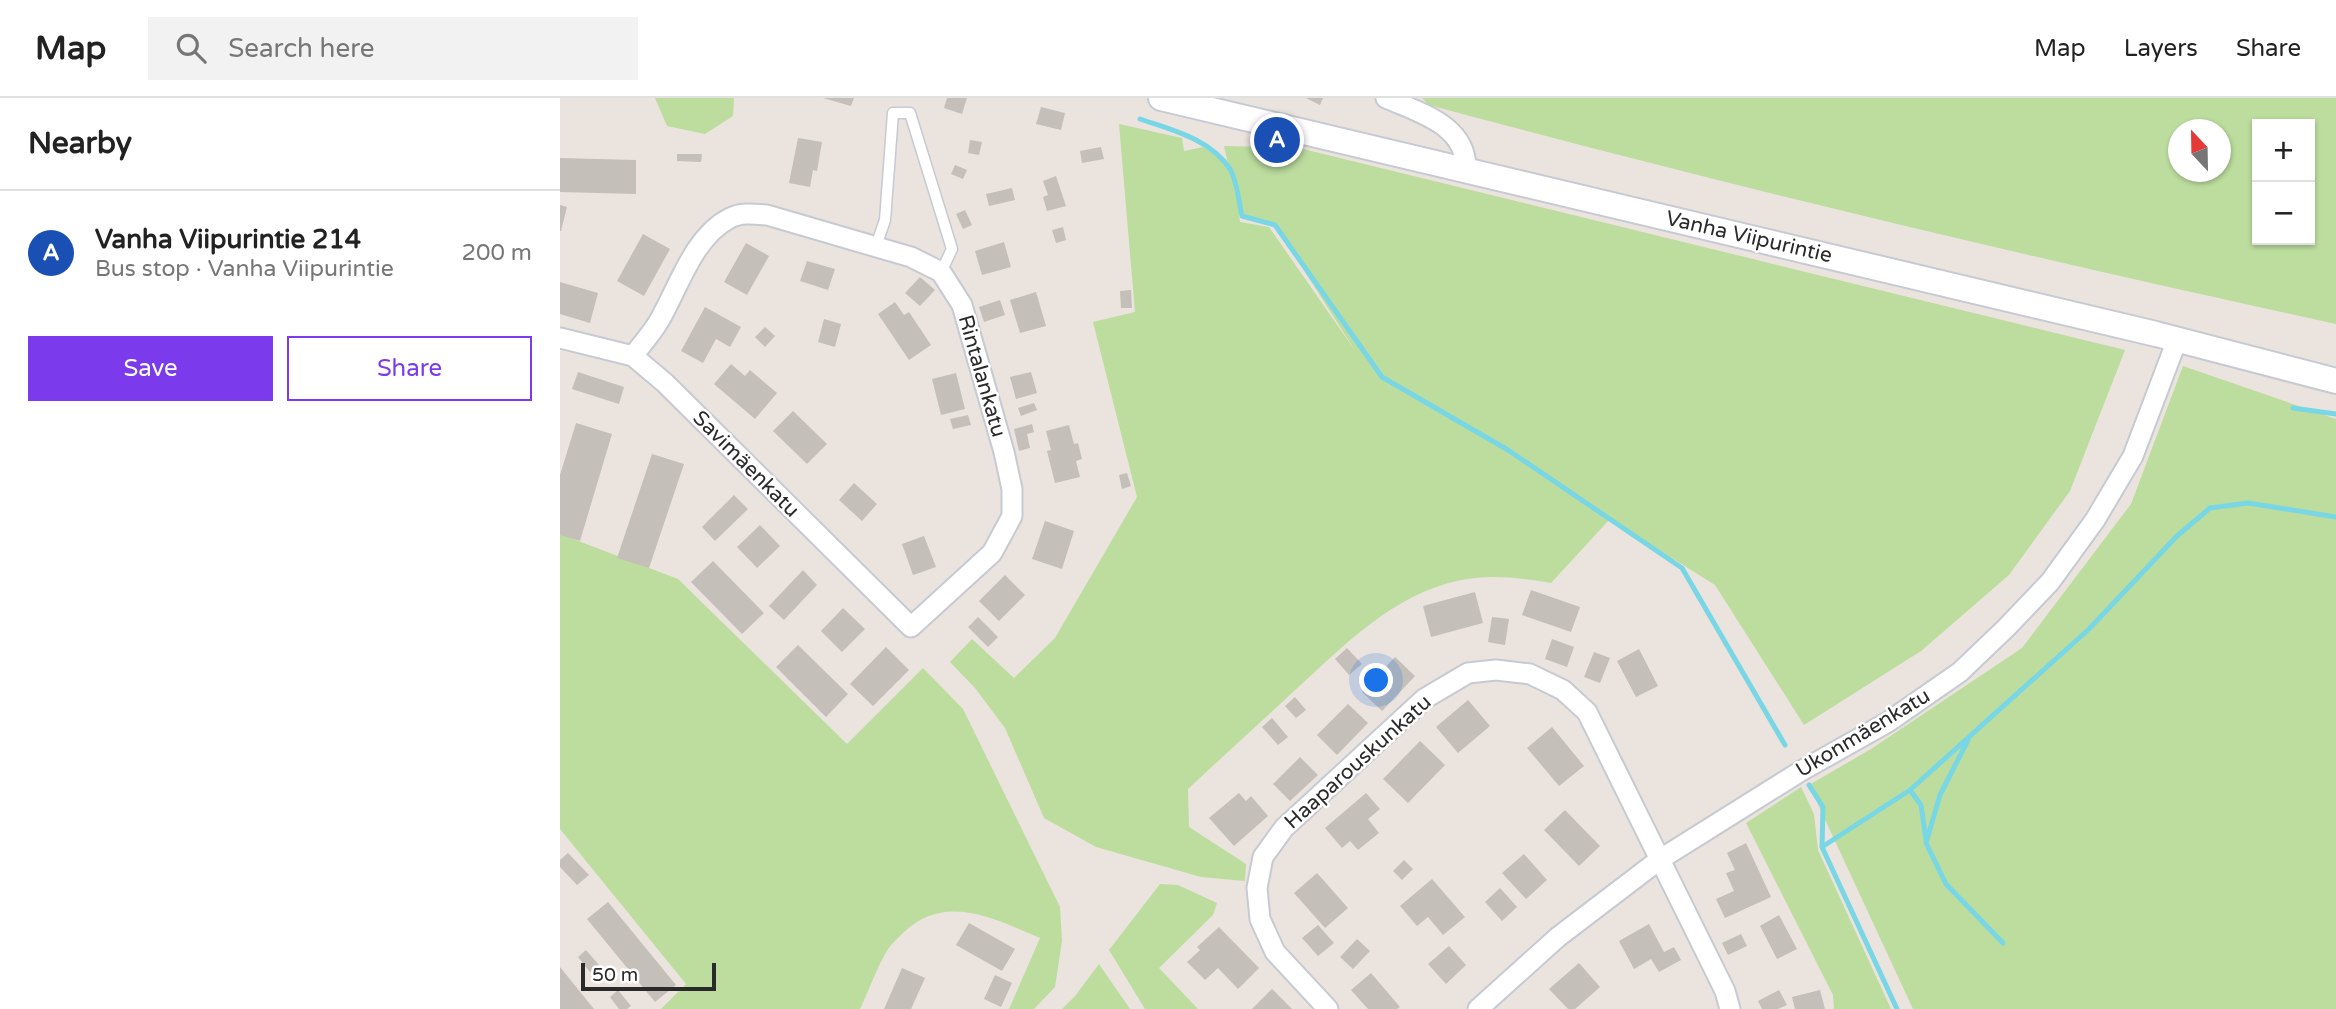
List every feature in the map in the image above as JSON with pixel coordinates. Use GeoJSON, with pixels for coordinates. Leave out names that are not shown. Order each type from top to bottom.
{"type":"FeatureCollection","features":[{"type":"Feature","properties":{"kind":"street","name":"Vanha Viipurintie"},"geometry":{"type":"LineString","coordinates":[[1161,98],[2177,340],[2336,381]]}},
{"type":"Feature","properties":{"kind":"street"},"geometry":{"type":"LineString","coordinates":[[1386,98],[1445,124],[1461,144],[1466,156],[1465,170]]}},
{"type":"Feature","properties":{"kind":"street"},"geometry":{"type":"LineString","coordinates":[[634,356],[658,323],[697,250],[716,227],[732,217],[749,213],[767,215],[911,257],[941,272]]}},
{"type":"Feature","properties":{"kind":"street","name":"Rintalankatu"},"geometry":{"type":"LineString","coordinates":[[911,627],[992,553],[1012,516],[1012,489],[1004,453],[962,305],[941,272]]}},
{"type":"Feature","properties":{"kind":"street","name":"Savimäenkatu"},"geometry":{"type":"LineString","coordinates":[[560,338],[634,356],[665,383],[911,627]]}},
{"type":"Feature","properties":{"kind":"street","name":"Ukonmäenkatu"},"geometry":{"type":"LineString","coordinates":[[1478,1009],[1558,937],[1659,860],[1801,771],[1888,722],[1960,672],[2006,628],[2050,582],[2095,520],[2133,456],[2177,340]]}},
{"type":"Feature","properties":{"kind":"street","name":"Haaparouskunkatu"},"geometry":{"type":"LineString","coordinates":[[1328,1009],[1275,952],[1260,919],[1256,888],[1263,857],[1284,828],[1424,699],[1468,673],[1496,670],[1530,674],[1563,690],[1587,712],[1725,991],[1730,1009]]}},
{"type":"Feature","properties":{"kind":"lane"},"geometry":{"type":"LineString","coordinates":[[876,246],[885,220],[893,113],[910,113],[952,249],[941,272]]}},
{"type":"Feature","properties":{"kind":"green space"},"geometry":{"type":"Polygon","coordinates":[[[655,98],[734,98],[733,116],[705,134],[667,126],[655,98]]]}},
{"type":"Feature","properties":{"kind":"green space"},"geometry":{"type":"Polygon","coordinates":[[[1422,98],[2336,98],[2336,324],[1881,220],[1429,105],[1422,98]]]}},
{"type":"Feature","properties":{"kind":"green space"},"geometry":{"type":"Polygon","coordinates":[[[1119,124],[1182,138],[1184,151],[1203,147],[1228,164],[1224,146],[1299,148],[2125,350],[2070,491],[2009,575],[1921,651],[1804,725],[1715,585],[1610,519],[1551,583],[1517,578],[1472,578],[1436,587],[1391,609],[1331,657],[1188,789],[1189,827],[1246,864],[1245,881],[1201,877],[1096,847],[1044,818],[1005,728],[975,688],[950,662],[972,639],[1014,678],[1055,638],[1137,497],[1093,322],[1135,312],[1119,124]],[[1238,201],[1240,222],[1269,227],[1356,352],[1275,225],[1242,216],[1238,201]]]}},
{"type":"Feature","properties":{"kind":"green space"},"geometry":{"type":"Polygon","coordinates":[[[2183,366],[2336,419],[2336,1009],[1913,1009],[1809,785],[1871,749],[2022,648],[2131,504],[2183,366]]]}},
{"type":"Feature","properties":{"kind":"green space"},"geometry":{"type":"Polygon","coordinates":[[[560,534],[678,579],[847,744],[923,668],[963,709],[1060,907],[1062,941],[1055,987],[1034,1009],[1009,1009],[1040,938],[988,917],[953,912],[936,914],[919,921],[893,943],[880,963],[860,1009],[661,1009],[686,984],[560,829],[560,534]]]}},
{"type":"Feature","properties":{"kind":"green space"},"geometry":{"type":"Polygon","coordinates":[[[1801,787],[1814,814],[1818,850],[1891,1009],[1834,1009],[1833,995],[1746,823],[1801,787]]]}},
{"type":"Feature","properties":{"kind":"green space"},"geometry":{"type":"Polygon","coordinates":[[[1160,884],[1178,885],[1217,903],[1213,915],[1159,968],[1198,1009],[1145,1009],[1109,950],[1160,884]]]}},
{"type":"Feature","properties":{"kind":"green space"},"geometry":{"type":"Polygon","coordinates":[[[1099,964],[1130,1009],[1062,1009],[1075,996],[1099,964]]]}},
{"type":"Feature","properties":{"kind":"building"},"geometry":{"type":"Polygon","coordinates":[[[823,98],[854,98],[851,106],[823,98]]]}},
{"type":"Feature","properties":{"kind":"building"},"geometry":{"type":"Polygon","coordinates":[[[947,98],[967,98],[962,114],[944,108],[947,98]]]}},
{"type":"Feature","properties":{"kind":"building"},"geometry":{"type":"Polygon","coordinates":[[[1306,98],[1323,98],[1320,105],[1306,98]]]}},
{"type":"Feature","properties":{"kind":"building"},"geometry":{"type":"Polygon","coordinates":[[[1041,107],[1065,113],[1061,130],[1036,124],[1041,107]]]}},
{"type":"Feature","properties":{"kind":"building"},"geometry":{"type":"Polygon","coordinates":[[[798,138],[822,142],[817,171],[813,170],[810,187],[789,183],[798,138]]]}},
{"type":"Feature","properties":{"kind":"building"},"geometry":{"type":"Polygon","coordinates":[[[970,140],[982,142],[979,155],[968,153],[970,140]]]}},
{"type":"Feature","properties":{"kind":"building"},"geometry":{"type":"Polygon","coordinates":[[[1101,147],[1104,159],[1082,163],[1080,151],[1101,147]]]}},
{"type":"Feature","properties":{"kind":"building"},"geometry":{"type":"Polygon","coordinates":[[[677,154],[702,154],[701,162],[677,161],[677,154]]]}},
{"type":"Feature","properties":{"kind":"building"},"geometry":{"type":"Polygon","coordinates":[[[560,158],[636,160],[636,194],[560,192],[560,158]]]}},
{"type":"Feature","properties":{"kind":"building"},"geometry":{"type":"Polygon","coordinates":[[[955,165],[967,170],[963,179],[951,174],[955,165]]]}},
{"type":"Feature","properties":{"kind":"building"},"geometry":{"type":"Polygon","coordinates":[[[1056,176],[1066,206],[1047,211],[1043,197],[1048,195],[1043,181],[1056,176]]]}},
{"type":"Feature","properties":{"kind":"building"},"geometry":{"type":"Polygon","coordinates":[[[1012,188],[1015,200],[989,206],[986,194],[1012,188]]]}},
{"type":"Feature","properties":{"kind":"building"},"geometry":{"type":"Polygon","coordinates":[[[560,205],[567,207],[561,231],[560,231],[560,205]]]}},
{"type":"Feature","properties":{"kind":"building"},"geometry":{"type":"Polygon","coordinates":[[[965,210],[972,225],[963,229],[956,214],[965,210]]]}},
{"type":"Feature","properties":{"kind":"building"},"geometry":{"type":"Polygon","coordinates":[[[1063,227],[1066,240],[1056,243],[1052,230],[1063,227]]]}},
{"type":"Feature","properties":{"kind":"building"},"geometry":{"type":"Polygon","coordinates":[[[643,234],[670,249],[644,296],[617,281],[643,234]]]}},
{"type":"Feature","properties":{"kind":"building"},"geometry":{"type":"Polygon","coordinates":[[[1004,242],[1011,267],[982,275],[975,251],[1004,242]]]}},
{"type":"Feature","properties":{"kind":"building"},"geometry":{"type":"Polygon","coordinates":[[[746,243],[769,256],[747,295],[724,282],[746,243]]]}},
{"type":"Feature","properties":{"kind":"building"},"geometry":{"type":"Polygon","coordinates":[[[807,261],[835,269],[828,290],[800,281],[807,261]]]}},
{"type":"Feature","properties":{"kind":"building"},"geometry":{"type":"Polygon","coordinates":[[[920,277],[935,290],[920,306],[905,293],[920,277]]]}},
{"type":"Feature","properties":{"kind":"building"},"geometry":{"type":"Polygon","coordinates":[[[560,282],[598,293],[590,323],[560,314],[560,282]]]}},
{"type":"Feature","properties":{"kind":"building"},"geometry":{"type":"Polygon","coordinates":[[[1131,290],[1132,308],[1121,308],[1120,291],[1131,290]]]}},
{"type":"Feature","properties":{"kind":"building"},"geometry":{"type":"Polygon","coordinates":[[[1036,292],[1046,326],[1020,333],[1010,300],[1036,292]]]}},
{"type":"Feature","properties":{"kind":"building"},"geometry":{"type":"Polygon","coordinates":[[[1000,300],[1005,315],[984,322],[979,307],[1000,300]]]}},
{"type":"Feature","properties":{"kind":"building"},"geometry":{"type":"Polygon","coordinates":[[[895,302],[904,315],[909,312],[931,345],[909,360],[878,314],[895,302]]]}},
{"type":"Feature","properties":{"kind":"building"},"geometry":{"type":"Polygon","coordinates":[[[705,307],[741,327],[730,347],[716,339],[703,363],[681,351],[705,307]]]}},
{"type":"Feature","properties":{"kind":"building"},"geometry":{"type":"Polygon","coordinates":[[[824,319],[841,324],[835,347],[818,342],[824,319]]]}},
{"type":"Feature","properties":{"kind":"building"},"geometry":{"type":"Polygon","coordinates":[[[765,327],[775,336],[765,347],[755,337],[765,327]]]}},
{"type":"Feature","properties":{"kind":"building"},"geometry":{"type":"Polygon","coordinates":[[[731,364],[745,376],[750,370],[777,393],[755,419],[714,384],[731,364]]]}},
{"type":"Feature","properties":{"kind":"building"},"geometry":{"type":"Polygon","coordinates":[[[578,372],[624,387],[619,404],[572,389],[578,372]]]}},
{"type":"Feature","properties":{"kind":"building"},"geometry":{"type":"Polygon","coordinates":[[[1031,372],[1037,393],[1016,399],[1010,377],[1031,372]]]}},
{"type":"Feature","properties":{"kind":"building"},"geometry":{"type":"Polygon","coordinates":[[[956,373],[965,409],[941,415],[932,379],[956,373]]]}},
{"type":"Feature","properties":{"kind":"building"},"geometry":{"type":"Polygon","coordinates":[[[1034,403],[1037,410],[1021,416],[1018,408],[1034,403]]]}},
{"type":"Feature","properties":{"kind":"building"},"geometry":{"type":"Polygon","coordinates":[[[793,411],[827,444],[807,464],[773,431],[793,411]]]}},
{"type":"Feature","properties":{"kind":"building"},"geometry":{"type":"Polygon","coordinates":[[[968,415],[971,425],[953,429],[950,419],[968,415]]]}},
{"type":"Feature","properties":{"kind":"building"},"geometry":{"type":"Polygon","coordinates":[[[576,423],[612,434],[580,541],[560,535],[560,475],[576,423]]]}},
{"type":"Feature","properties":{"kind":"building"},"geometry":{"type":"Polygon","coordinates":[[[1032,424],[1034,432],[1027,434],[1030,448],[1019,451],[1014,429],[1032,424]]]}},
{"type":"Feature","properties":{"kind":"building"},"geometry":{"type":"Polygon","coordinates":[[[1069,425],[1074,444],[1078,443],[1082,459],[1076,461],[1080,477],[1055,483],[1047,451],[1051,450],[1046,431],[1069,425]]]}},
{"type":"Feature","properties":{"kind":"building"},"geometry":{"type":"Polygon","coordinates":[[[652,454],[684,464],[649,568],[617,558],[652,454]]]}},
{"type":"Feature","properties":{"kind":"building"},"geometry":{"type":"Polygon","coordinates":[[[1127,473],[1131,486],[1122,489],[1119,475],[1127,473]]]}},
{"type":"Feature","properties":{"kind":"building"},"geometry":{"type":"Polygon","coordinates":[[[854,483],[877,504],[862,521],[839,500],[854,483]]]}},
{"type":"Feature","properties":{"kind":"building"},"geometry":{"type":"Polygon","coordinates":[[[734,495],[748,509],[715,541],[702,527],[734,495]]]}},
{"type":"Feature","properties":{"kind":"building"},"geometry":{"type":"Polygon","coordinates":[[[1045,521],[1074,531],[1062,569],[1032,559],[1045,521]]]}},
{"type":"Feature","properties":{"kind":"building"},"geometry":{"type":"Polygon","coordinates":[[[760,525],[780,546],[757,568],[737,547],[760,525]]]}},
{"type":"Feature","properties":{"kind":"building"},"geometry":{"type":"Polygon","coordinates":[[[924,536],[936,567],[913,575],[902,544],[924,536]]]}},
{"type":"Feature","properties":{"kind":"building"},"geometry":{"type":"Polygon","coordinates":[[[713,561],[764,613],[742,634],[691,582],[713,561]]]}},
{"type":"Feature","properties":{"kind":"building"},"geometry":{"type":"Polygon","coordinates":[[[803,570],[817,585],[784,620],[769,606],[803,570]]]}},
{"type":"Feature","properties":{"kind":"building"},"geometry":{"type":"Polygon","coordinates":[[[1005,575],[1025,595],[999,621],[979,601],[1005,575]]]}},
{"type":"Feature","properties":{"kind":"building"},"geometry":{"type":"Polygon","coordinates":[[[1531,590],[1580,607],[1571,632],[1522,615],[1531,590]]]}},
{"type":"Feature","properties":{"kind":"building"},"geometry":{"type":"Polygon","coordinates":[[[1475,592],[1483,623],[1431,637],[1423,606],[1475,592]]]}},
{"type":"Feature","properties":{"kind":"building"},"geometry":{"type":"Polygon","coordinates":[[[843,608],[865,629],[842,652],[821,631],[843,608]]]}},
{"type":"Feature","properties":{"kind":"building"},"geometry":{"type":"Polygon","coordinates":[[[978,617],[998,637],[988,647],[968,627],[978,617]]]}},
{"type":"Feature","properties":{"kind":"building"},"geometry":{"type":"Polygon","coordinates":[[[1492,617],[1509,619],[1505,645],[1488,642],[1492,617]]]}},
{"type":"Feature","properties":{"kind":"building"},"geometry":{"type":"Polygon","coordinates":[[[1552,639],[1574,647],[1567,667],[1545,659],[1552,639]]]}},
{"type":"Feature","properties":{"kind":"building"},"geometry":{"type":"Polygon","coordinates":[[[798,645],[848,694],[826,717],[776,667],[798,645]]]}},
{"type":"Feature","properties":{"kind":"building"},"geometry":{"type":"Polygon","coordinates":[[[886,647],[909,670],[873,706],[850,684],[886,647]]]}},
{"type":"Feature","properties":{"kind":"building"},"geometry":{"type":"Polygon","coordinates":[[[1347,648],[1362,664],[1349,675],[1335,659],[1347,648]]]}},
{"type":"Feature","properties":{"kind":"building"},"geometry":{"type":"Polygon","coordinates":[[[1639,649],[1658,686],[1636,697],[1617,661],[1639,649]]]}},
{"type":"Feature","properties":{"kind":"building"},"geometry":{"type":"Polygon","coordinates":[[[1594,652],[1610,658],[1600,683],[1584,677],[1594,652]]]}},
{"type":"Feature","properties":{"kind":"building"},"geometry":{"type":"Polygon","coordinates":[[[1395,657],[1415,676],[1382,711],[1362,692],[1395,657]]]}},
{"type":"Feature","properties":{"kind":"building"},"geometry":{"type":"Polygon","coordinates":[[[1295,697],[1306,710],[1296,718],[1285,706],[1295,697]]]}},
{"type":"Feature","properties":{"kind":"building"},"geometry":{"type":"Polygon","coordinates":[[[1468,700],[1490,726],[1458,753],[1436,727],[1468,700]]]}},
{"type":"Feature","properties":{"kind":"building"},"geometry":{"type":"Polygon","coordinates":[[[1348,704],[1368,723],[1337,755],[1317,735],[1348,704]]]}},
{"type":"Feature","properties":{"kind":"building"},"geometry":{"type":"Polygon","coordinates":[[[1272,718],[1288,737],[1278,745],[1262,727],[1272,718]]]}},
{"type":"Feature","properties":{"kind":"building"},"geometry":{"type":"Polygon","coordinates":[[[1552,727],[1584,766],[1559,786],[1527,748],[1552,727]]]}},
{"type":"Feature","properties":{"kind":"building"},"geometry":{"type":"Polygon","coordinates":[[[1420,741],[1445,765],[1408,803],[1383,779],[1420,741]]]}},
{"type":"Feature","properties":{"kind":"building"},"geometry":{"type":"Polygon","coordinates":[[[1300,757],[1318,775],[1290,801],[1273,784],[1300,757]]]}},
{"type":"Feature","properties":{"kind":"building"},"geometry":{"type":"Polygon","coordinates":[[[1239,793],[1246,801],[1251,796],[1268,816],[1234,846],[1209,818],[1239,793]]]}},
{"type":"Feature","properties":{"kind":"building"},"geometry":{"type":"Polygon","coordinates":[[[1366,793],[1380,809],[1368,819],[1379,833],[1358,850],[1350,841],[1342,848],[1325,828],[1366,793]]]}},
{"type":"Feature","properties":{"kind":"building"},"geometry":{"type":"Polygon","coordinates":[[[1565,810],[1600,846],[1579,866],[1544,830],[1565,810]]]}},
{"type":"Feature","properties":{"kind":"building"},"geometry":{"type":"Polygon","coordinates":[[[1746,843],[1771,897],[1725,918],[1716,899],[1734,891],[1726,873],[1735,870],[1727,853],[1746,843]]]}},
{"type":"Feature","properties":{"kind":"building"},"geometry":{"type":"Polygon","coordinates":[[[568,853],[589,875],[577,885],[560,867],[560,860],[568,853]]]}},
{"type":"Feature","properties":{"kind":"building"},"geometry":{"type":"Polygon","coordinates":[[[1524,854],[1547,880],[1526,899],[1502,873],[1524,854]]]}},
{"type":"Feature","properties":{"kind":"building"},"geometry":{"type":"Polygon","coordinates":[[[1404,860],[1413,869],[1402,880],[1393,871],[1404,860]]]}},
{"type":"Feature","properties":{"kind":"building"},"geometry":{"type":"Polygon","coordinates":[[[1317,873],[1348,908],[1325,928],[1294,893],[1317,873]]]}},
{"type":"Feature","properties":{"kind":"building"},"geometry":{"type":"Polygon","coordinates":[[[1432,879],[1465,917],[1443,935],[1428,917],[1417,926],[1400,906],[1432,879]]]}},
{"type":"Feature","properties":{"kind":"building"},"geometry":{"type":"Polygon","coordinates":[[[1500,888],[1517,907],[1502,921],[1485,902],[1500,888]]]}},
{"type":"Feature","properties":{"kind":"building"},"geometry":{"type":"Polygon","coordinates":[[[608,902],[676,985],[655,1002],[587,919],[608,902]]]}},
{"type":"Feature","properties":{"kind":"building"},"geometry":{"type":"Polygon","coordinates":[[[1779,915],[1797,949],[1777,959],[1760,926],[1779,915]]]}},
{"type":"Feature","properties":{"kind":"building"},"geometry":{"type":"Polygon","coordinates":[[[969,923],[1015,949],[1002,971],[956,945],[969,923]]]}},
{"type":"Feature","properties":{"kind":"building"},"geometry":{"type":"Polygon","coordinates":[[[1649,924],[1664,952],[1674,947],[1681,960],[1659,972],[1651,959],[1634,969],[1619,941],[1649,924]]]}},
{"type":"Feature","properties":{"kind":"building"},"geometry":{"type":"Polygon","coordinates":[[[1318,925],[1334,943],[1318,956],[1302,938],[1318,925]]]}},
{"type":"Feature","properties":{"kind":"building"},"geometry":{"type":"Polygon","coordinates":[[[1219,927],[1259,968],[1238,989],[1218,968],[1205,980],[1187,962],[1200,950],[1197,947],[1219,927]]]}},
{"type":"Feature","properties":{"kind":"building"},"geometry":{"type":"Polygon","coordinates":[[[1741,934],[1747,946],[1728,955],[1722,943],[1741,934]]]}},
{"type":"Feature","properties":{"kind":"building"},"geometry":{"type":"Polygon","coordinates":[[[1357,939],[1370,951],[1353,969],[1340,957],[1357,939]]]}},
{"type":"Feature","properties":{"kind":"building"},"geometry":{"type":"Polygon","coordinates":[[[1449,946],[1466,965],[1446,984],[1428,964],[1449,946]]]}},
{"type":"Feature","properties":{"kind":"building"},"geometry":{"type":"Polygon","coordinates":[[[586,950],[599,965],[590,972],[578,957],[586,950]]]}},
{"type":"Feature","properties":{"kind":"building"},"geometry":{"type":"Polygon","coordinates":[[[1579,963],[1600,987],[1575,1009],[1568,1009],[1549,989],[1579,963]]]}},
{"type":"Feature","properties":{"kind":"building"},"geometry":{"type":"Polygon","coordinates":[[[560,967],[594,1009],[560,1009],[560,967]]]}},
{"type":"Feature","properties":{"kind":"building"},"geometry":{"type":"Polygon","coordinates":[[[902,968],[925,978],[911,1009],[884,1009],[902,968]]]}},
{"type":"Feature","properties":{"kind":"building"},"geometry":{"type":"Polygon","coordinates":[[[1371,973],[1400,1007],[1368,1009],[1351,990],[1371,973]]]}},
{"type":"Feature","properties":{"kind":"building"},"geometry":{"type":"Polygon","coordinates":[[[995,975],[1012,983],[1001,1007],[984,999],[995,975]]]}},
{"type":"Feature","properties":{"kind":"building"},"geometry":{"type":"Polygon","coordinates":[[[1272,989],[1292,1009],[1252,1009],[1272,989]]]}},
{"type":"Feature","properties":{"kind":"building"},"geometry":{"type":"Polygon","coordinates":[[[618,990],[631,1006],[627,1009],[619,1009],[610,997],[618,990]]]}},
{"type":"Feature","properties":{"kind":"building"},"geometry":{"type":"Polygon","coordinates":[[[1779,990],[1787,1005],[1778,1009],[1762,1009],[1758,1001],[1779,990]]]}},
{"type":"Feature","properties":{"kind":"building"},"geometry":{"type":"Polygon","coordinates":[[[1820,990],[1825,1009],[1795,1009],[1792,997],[1820,990]]]}},
{"type":"Feature","properties":{"kind":"waterway"},"geometry":{"type":"LineString","coordinates":[[1140,119],[1189,137],[1222,159],[1234,179],[1242,216],[1275,225],[1382,377],[1508,450],[1682,568],[1785,745]]}},
{"type":"Feature","properties":{"kind":"waterway"},"geometry":{"type":"LineString","coordinates":[[2293,408],[2336,414]]}},
{"type":"Feature","properties":{"kind":"waterway"},"geometry":{"type":"LineString","coordinates":[[1822,847],[1910,790],[2089,629],[2177,536],[2210,508],[2248,503],[2336,517]]}},
{"type":"Feature","properties":{"kind":"waterway"},"geometry":{"type":"LineString","coordinates":[[1968,740],[1940,795],[1926,843],[1946,884],[2003,943]]}},
{"type":"Feature","properties":{"kind":"waterway"},"geometry":{"type":"LineString","coordinates":[[1809,785],[1823,807],[1822,847],[1897,1009]]}},
{"type":"Feature","properties":{"kind":"waterway"},"geometry":{"type":"LineString","coordinates":[[1910,790],[1921,805],[1926,840]]}},
{"type":"Feature","properties":{"kind":"place","name":"Vanha Viipurintie 214"},"geometry":{"type":"Point","coordinates":[1277,140]}}]}
